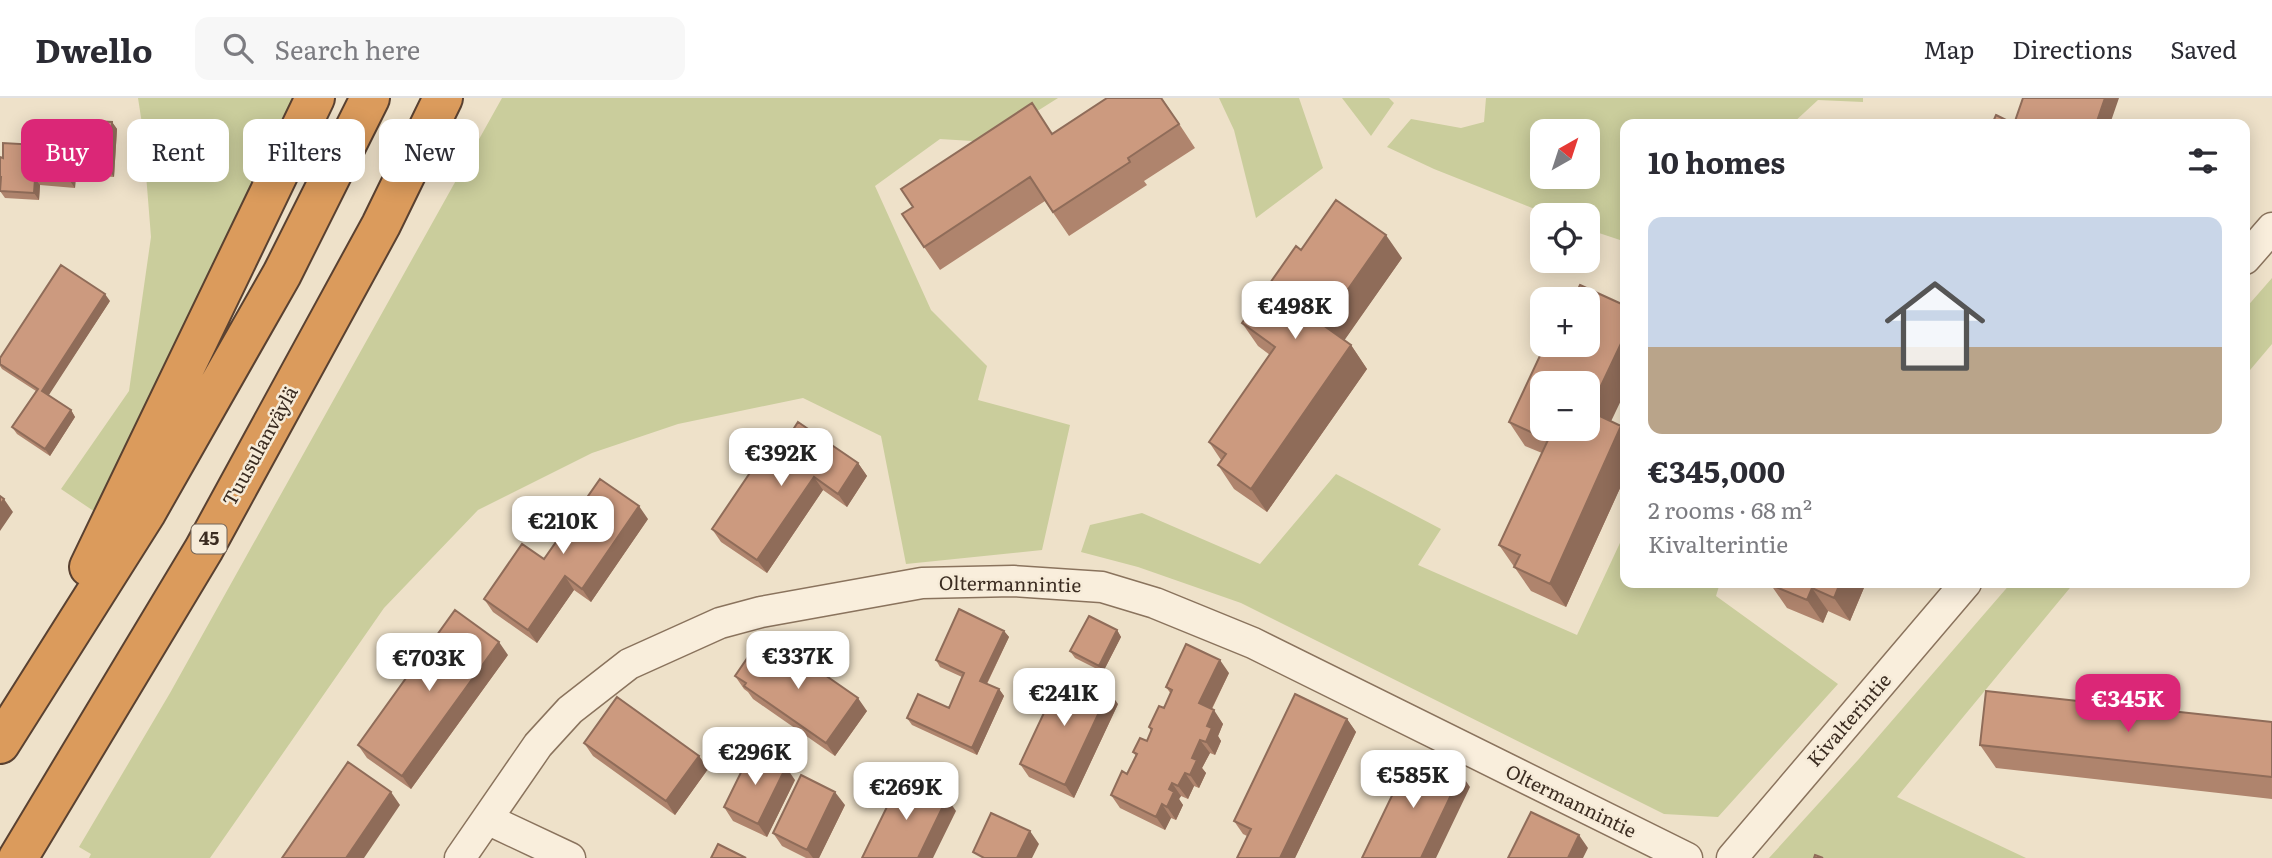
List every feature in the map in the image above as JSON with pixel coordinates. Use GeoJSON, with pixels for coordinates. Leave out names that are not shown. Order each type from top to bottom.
{"type":"FeatureCollection","features":[{"type":"Feature","properties":{"kind":"highway"},"geometry":{"type":"LineString","coordinates":[[48,666],[100,541],[315,98]]}},
{"type":"Feature","properties":{"kind":"highway"},"geometry":{"type":"LineString","coordinates":[[0,744],[153,501],[282,274],[370,98]]}},
{"type":"Feature","properties":{"kind":"highway","name":"Tuusulanväylä"},"geometry":{"type":"LineString","coordinates":[[18,858],[204,549],[381,225],[443,98]]}},
{"type":"Feature","properties":{"kind":"highway"},"geometry":{"type":"LineString","coordinates":[[381,225],[467,98]]}},
{"type":"Feature","properties":{"kind":"street"},"geometry":{"type":"LineString","coordinates":[[2250,253],[2272,228]]}},
{"type":"Feature","properties":{"kind":"street","name":"Oltermannintie"},"geometry":{"type":"LineString","coordinates":[[460,858],[538,745],[570,710],[629,664],[720,623],[794,606],[922,583],[1013,580],[1102,587],[1199,619],[1687,858]]}},
{"type":"Feature","properties":{"kind":"street","name":"Kivalterintie"},"geometry":{"type":"LineString","coordinates":[[1732,858],[1962,588]]}},
{"type":"Feature","properties":{"kind":"street"},"geometry":{"type":"LineString","coordinates":[[487,819],[570,858]]}},
{"type":"Feature","properties":{"kind":"green space"},"geometry":{"type":"Polygon","coordinates":[[[138,98],[298,98],[288,119],[243,119],[243,182],[258,182],[101,516],[61,489],[129,391],[151,237],[147,182],[229,182],[229,119],[141,119],[138,98]]]}},
{"type":"Feature","properties":{"kind":"green space"},"geometry":{"type":"Polygon","coordinates":[[[502,98],[1058,98],[988,142],[940,139],[875,186],[931,310],[987,366],[978,400],[1070,425],[1042,550],[906,564],[881,436],[803,398],[678,424],[592,453],[478,510],[384,608],[210,858],[89,858],[91,854],[79,847],[170,693],[455,182],[479,182],[479,139],[502,98]]]}},
{"type":"Feature","properties":{"kind":"green space"},"geometry":{"type":"Polygon","coordinates":[[[1219,98],[1299,98],[1323,168],[1256,218],[1234,130],[1219,98]]]}},
{"type":"Feature","properties":{"kind":"green space"},"geometry":{"type":"Polygon","coordinates":[[[1342,98],[1389,98],[1394,103],[1371,136],[1342,98]]]}},
{"type":"Feature","properties":{"kind":"green space"},"geometry":{"type":"Polygon","coordinates":[[[1486,98],[1863,98],[1863,102],[1818,100],[1797,119],[1620,119],[1620,240],[1600,233],[1600,203],[1530,203],[1530,207],[1387,147],[1411,119],[1461,128],[1484,122],[1486,98]]]}},
{"type":"Feature","properties":{"kind":"green space"},"geometry":{"type":"Polygon","coordinates":[[[2272,278],[2272,344],[2250,370],[2250,303],[2272,278]]]}},
{"type":"Feature","properties":{"kind":"green space"},"geometry":{"type":"Polygon","coordinates":[[[1336,474],[1441,529],[1418,565],[1577,635],[1620,543],[1620,588],[1718,588],[1716,596],[1838,684],[1718,817],[1664,814],[1241,603],[1138,567],[1081,552],[1090,525],[1142,513],[1260,564],[1336,474]]]}},
{"type":"Feature","properties":{"kind":"green space"},"geometry":{"type":"Polygon","coordinates":[[[2007,588],[2070,588],[1897,797],[2026,858],[1769,858],[2007,588]]]}},
{"type":"Feature","properties":{"kind":"building"},"geometry":{"type":"Polygon","coordinates":[[[1107,98],[1161,98],[1179,124],[1128,158],[1130,162],[1053,212],[1030,177],[924,247],[902,214],[913,207],[901,189],[1032,103],[1052,134],[1107,98]]]}},
{"type":"Feature","properties":{"kind":"building"},"geometry":{"type":"Polygon","coordinates":[[[2023,98],[2105,98],[2098,119],[2016,119],[2023,98]]]}},
{"type":"Feature","properties":{"kind":"building"},"geometry":{"type":"Polygon","coordinates":[[[3,143],[21,144],[21,182],[35,182],[34,193],[0,191],[0,157],[3,158],[3,143]]]}},
{"type":"Feature","properties":{"kind":"building"},"geometry":{"type":"Polygon","coordinates":[[[1336,200],[1386,235],[1323,325],[1351,345],[1251,489],[1218,465],[1226,454],[1209,442],[1275,347],[1242,323],[1296,246],[1301,250],[1336,200]]]}},
{"type":"Feature","properties":{"kind":"building"},"geometry":{"type":"Polygon","coordinates":[[[61,265],[105,294],[42,391],[71,410],[45,449],[12,427],[38,389],[0,364],[0,358],[61,265]]]}},
{"type":"Feature","properties":{"kind":"building"},"geometry":{"type":"Polygon","coordinates":[[[1600,294],[1620,303],[1620,346],[1600,388],[1600,371],[1533,371],[1539,357],[1600,357],[1600,294]]]}},
{"type":"Feature","properties":{"kind":"building"},"geometry":{"type":"Polygon","coordinates":[[[1530,377],[1530,432],[1509,422],[1530,377]]]}},
{"type":"Feature","properties":{"kind":"building"},"geometry":{"type":"Polygon","coordinates":[[[1600,416],[1620,426],[1550,584],[1514,567],[1520,555],[1499,545],[1548,441],[1600,441],[1600,416]]]}},
{"type":"Feature","properties":{"kind":"building"},"geometry":{"type":"Polygon","coordinates":[[[798,422],[858,463],[838,494],[814,477],[757,560],[712,529],[768,446],[778,453],[798,422]]]}},
{"type":"Feature","properties":{"kind":"building"},"geometry":{"type":"Polygon","coordinates":[[[600,479],[639,506],[582,589],[565,576],[528,630],[484,599],[522,544],[544,559],[600,479]]]}},
{"type":"Feature","properties":{"kind":"building"},"geometry":{"type":"Polygon","coordinates":[[[1778,588],[1812,588],[1807,600],[1778,588]]]}},
{"type":"Feature","properties":{"kind":"building"},"geometry":{"type":"Polygon","coordinates":[[[1812,588],[1838,588],[1834,598],[1812,588]]]}},
{"type":"Feature","properties":{"kind":"building"},"geometry":{"type":"Polygon","coordinates":[[[959,609],[1004,631],[980,681],[999,689],[972,748],[907,718],[918,694],[949,708],[964,673],[936,660],[959,609]]]}},
{"type":"Feature","properties":{"kind":"building"},"geometry":{"type":"Polygon","coordinates":[[[455,610],[499,642],[402,776],[358,745],[455,610]]]}},
{"type":"Feature","properties":{"kind":"building"},"geometry":{"type":"Polygon","coordinates":[[[1089,616],[1117,630],[1099,666],[1070,651],[1089,616]]]}},
{"type":"Feature","properties":{"kind":"building"},"geometry":{"type":"Polygon","coordinates":[[[776,641],[858,698],[826,743],[744,686],[746,683],[735,676],[748,657],[758,665],[776,641]]]}},
{"type":"Feature","properties":{"kind":"building"},"geometry":{"type":"Polygon","coordinates":[[[1186,644],[1220,660],[1199,703],[1214,710],[1207,726],[1212,728],[1206,742],[1200,740],[1192,758],[1197,760],[1190,775],[1185,773],[1178,786],[1172,783],[1169,789],[1174,792],[1167,807],[1162,804],[1156,817],[1111,795],[1122,771],[1127,774],[1137,754],[1133,752],[1140,738],[1147,741],[1152,729],[1149,727],[1159,706],[1164,708],[1172,690],[1166,687],[1186,644]]]}},
{"type":"Feature","properties":{"kind":"building"},"geometry":{"type":"Polygon","coordinates":[[[1064,670],[1109,691],[1065,785],[1020,764],[1064,670]]]}},
{"type":"Feature","properties":{"kind":"building"},"geometry":{"type":"Polygon","coordinates":[[[1986,691],[2272,722],[2272,777],[1980,745],[1986,691]]]}},
{"type":"Feature","properties":{"kind":"building"},"geometry":{"type":"Polygon","coordinates":[[[1295,694],[1347,719],[1280,858],[1237,858],[1251,829],[1234,821],[1295,694]]]}},
{"type":"Feature","properties":{"kind":"building"},"geometry":{"type":"Polygon","coordinates":[[[617,697],[699,756],[666,801],[584,743],[617,697]]]}},
{"type":"Feature","properties":{"kind":"building"},"geometry":{"type":"Polygon","coordinates":[[[752,750],[786,767],[758,824],[724,807],[752,750]]]}},
{"type":"Feature","properties":{"kind":"building"},"geometry":{"type":"Polygon","coordinates":[[[1413,752],[1461,774],[1421,858],[1362,858],[1413,752]]]}},
{"type":"Feature","properties":{"kind":"building"},"geometry":{"type":"Polygon","coordinates":[[[348,762],[391,792],[346,858],[282,858],[348,762]]]}},
{"type":"Feature","properties":{"kind":"building"},"geometry":{"type":"Polygon","coordinates":[[[801,775],[835,792],[807,850],[773,833],[801,775]]]}},
{"type":"Feature","properties":{"kind":"building"},"geometry":{"type":"Polygon","coordinates":[[[902,776],[947,798],[918,858],[862,858],[902,776]]]}},
{"type":"Feature","properties":{"kind":"building"},"geometry":{"type":"Polygon","coordinates":[[[1531,812],[1579,835],[1568,858],[1508,858],[1531,812]]]}},
{"type":"Feature","properties":{"kind":"building"},"geometry":{"type":"Polygon","coordinates":[[[991,813],[1030,831],[1017,858],[984,858],[973,852],[991,813]]]}},
{"type":"Feature","properties":{"kind":"building"},"geometry":{"type":"Polygon","coordinates":[[[718,844],[746,858],[711,858],[718,844]]]}}]}
